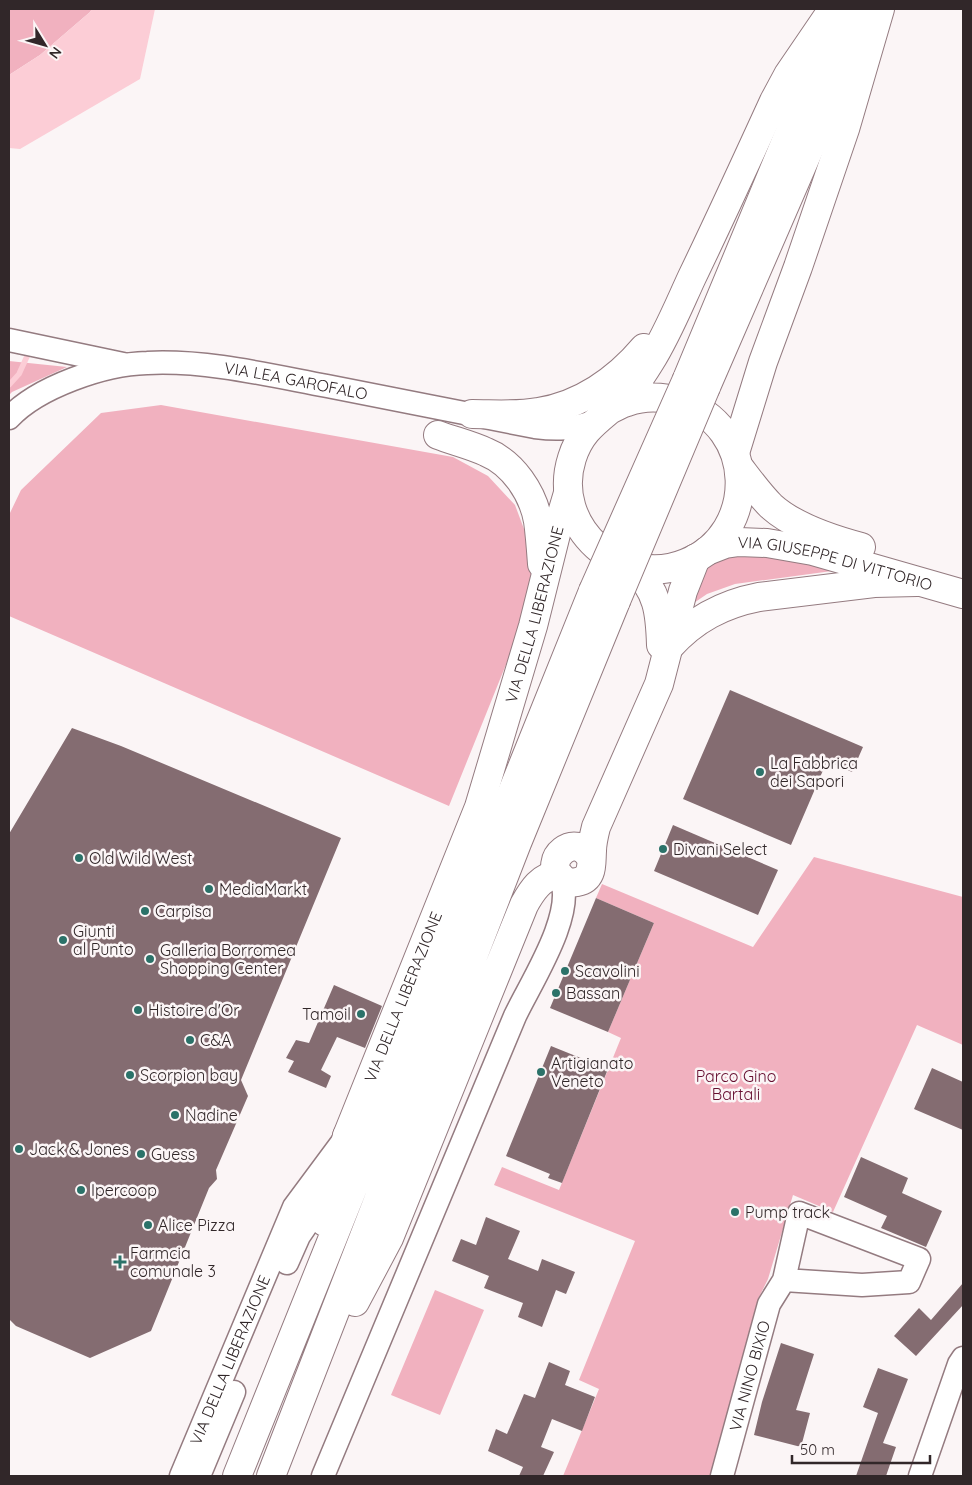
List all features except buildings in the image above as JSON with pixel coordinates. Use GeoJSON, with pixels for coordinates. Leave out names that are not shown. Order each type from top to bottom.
{"type":"FeatureCollection","features":[{"type":"Feature","properties":{"kind":"main road"},"geometry":{"type":"LineString","coordinates":[[666,659],[655,595],[645,578],[633,567],[605,554],[581,530],[574,515],[568,493],[571,460],[577,445],[600,417],[621,401],[629,392],[650,362],[788,75],[833,9]]}},
{"type":"Feature","properties":{"kind":"main road"},"geometry":{"type":"LineString","coordinates":[[697,383],[841,9]]}},
{"type":"Feature","properties":{"kind":"main road"},"geometry":{"type":"LineString","coordinates":[[237,1476],[306,1304],[604,596],[697,383],[870,9]]}},
{"type":"Feature","properties":{"kind":"main road"},"geometry":{"type":"LineString","coordinates":[[737,460],[763,362],[798,268],[845,128],[880,9]]}},
{"type":"Feature","properties":{"kind":"main road"},"geometry":{"type":"LineString","coordinates":[[472,414],[538,412],[563,406],[606,384],[628,365],[665,321],[710,240]]}},
{"type":"Feature","properties":{"kind":"main road"},"geometry":{"type":"LineString","coordinates":[[574,873],[659,684],[683,591],[702,555],[726,530],[734,515],[740,491],[737,460],[727,437],[717,424],[690,404],[669,398],[647,397],[626,402],[600,417]]}},
{"type":"Feature","properties":{"kind":"main road"},"geometry":{"type":"LineString","coordinates":[[438,435],[487,452],[503,462],[517,476],[527,491],[537,519],[544,584]]}},
{"type":"Feature","properties":{"kind":"main road","name":"VIA GIUSEPPE DI VITTORIO"},"geometry":{"type":"LineString","coordinates":[[737,460],[754,487],[771,506],[787,518],[843,542],[963,577]]}},
{"type":"Feature","properties":{"kind":"main road","name":"VIA DELLA LIBERAZIONE"},"geometry":{"type":"LineString","coordinates":[[347,1136],[479,807],[544,584],[568,493]]}},
{"type":"Feature","properties":{"kind":"main road","name":"VIA GIUSEPPE DI VITTORIO"},"geometry":{"type":"LineString","coordinates":[[702,555],[725,544],[740,542],[766,543],[813,551],[963,594]]}},
{"type":"Feature","properties":{"kind":"main road"},"geometry":{"type":"LineString","coordinates":[[633,567],[658,570],[672,568],[702,555]]}},
{"type":"Feature","properties":{"kind":"main road"},"geometry":{"type":"LineString","coordinates":[[666,659],[678,637],[700,619],[741,600],[874,583],[917,582]]}},
{"type":"Feature","properties":{"kind":"main road"},"geometry":{"type":"LineString","coordinates":[[271,1476],[514,851],[604,596]]}},
{"type":"Feature","properties":{"kind":"main road"},"geometry":{"type":"LineString","coordinates":[[574,873],[557,871],[556,862],[559,854],[596,818],[607,799]]}},
{"type":"Feature","properties":{"kind":"main road"},"geometry":{"type":"LineString","coordinates":[[302,1400],[389,1238],[524,905],[534,889],[544,880],[553,875],[574,873]]}},
{"type":"Feature","properties":{"kind":"main road"},"geometry":{"type":"LineString","coordinates":[[306,1304],[347,1136]]}},
{"type":"Feature","properties":{"kind":"street"},"geometry":{"type":"LineString","coordinates":[[9,340],[129,365]]}},
{"type":"Feature","properties":{"kind":"street"},"geometry":{"type":"LineString","coordinates":[[55,349],[77,368],[81,377]]}},
{"type":"Feature","properties":{"kind":"street","name":"VIA LEA GAROFALO"},"geometry":{"type":"LineString","coordinates":[[9,418],[18,409],[64,382],[108,368],[146,363],[182,363],[247,371],[557,430],[575,428],[600,417]]}},
{"type":"Feature","properties":{"kind":"street"},"geometry":{"type":"LineString","coordinates":[[323,1476],[515,1016],[552,943],[564,899],[564,884],[574,873]]}},
{"type":"Feature","properties":{"kind":"street","name":"VIA DELLA LIBERAZIONE"},"geometry":{"type":"LineString","coordinates":[[181,1476],[294,1207],[347,1136]]}},
{"type":"Feature","properties":{"kind":"street"},"geometry":{"type":"LineString","coordinates":[[199,1476],[299,1236],[333,1188]]}},
{"type":"Feature","properties":{"kind":"street","name":"VIA NINO BIXIO"},"geometry":{"type":"LineString","coordinates":[[722,1476],[769,1304],[784,1280],[799,1213],[919,1259],[909,1282],[862,1285],[784,1280]]}},
{"type":"Feature","properties":{"kind":"street"},"geometry":{"type":"LineString","coordinates":[[920,1476],[963,1358]]}},
{"type":"Feature","properties":{"kind":"green space"},"geometry":{"type":"Polygon","coordinates":[[[9,9],[92,9],[40,55],[9,75],[9,9]]]}},
{"type":"Feature","properties":{"kind":"green space"},"geometry":{"type":"Polygon","coordinates":[[[9,361],[67,367],[9,395],[9,361]]]}},
{"type":"Feature","properties":{"kind":"green space"},"geometry":{"type":"Polygon","coordinates":[[[161,405],[453,457],[488,476],[515,505],[533,553],[534,595],[449,806],[9,616],[9,515],[21,490],[101,413],[161,405]]]}},
{"type":"Feature","properties":{"kind":"green space"},"geometry":{"type":"Polygon","coordinates":[[[729,556],[760,556],[840,568],[832,571],[735,584],[707,594],[688,607],[699,575],[710,562],[729,556]]]}},
{"type":"Feature","properties":{"kind":"green space","name":"Parco Gino Bartali"},"geometry":{"type":"Polygon","coordinates":[[[814,857],[963,897],[963,1045],[917,1025],[833,1212],[793,1195],[768,1279],[758,1299],[710,1476],[563,1476],[599,1389],[579,1380],[635,1241],[494,1185],[502,1167],[559,1190],[621,1038],[608,1032],[654,923],[596,898],[602,884],[753,947],[814,857]]]}},
{"type":"Feature","properties":{"kind":"green space"},"geometry":{"type":"Polygon","coordinates":[[[435,1290],[484,1310],[440,1415],[391,1395],[435,1290]]]}},
{"type":"Feature","properties":{"kind":"shaded area"},"geometry":{"type":"Polygon","coordinates":[[[92,9],[155,9],[140,79],[20,149],[9,148],[9,75],[40,55],[92,9]]]}},
{"type":"Feature","properties":{"kind":"waterway"},"geometry":{"type":"LineString","coordinates":[[9,385],[19,374],[29,352]]}},
{"type":"Feature","properties":{"kind":"place","name":"La Fabbrica dei Sapori"},"geometry":{"type":"Point","coordinates":[760,772]}},
{"type":"Feature","properties":{"kind":"place","name":"Divani Select"},"geometry":{"type":"Point","coordinates":[663,849]}},
{"type":"Feature","properties":{"kind":"place","name":"Old Wild West"},"geometry":{"type":"Point","coordinates":[79,858]}},
{"type":"Feature","properties":{"kind":"place","name":"MediaMarkt"},"geometry":{"type":"Point","coordinates":[209,889]}},
{"type":"Feature","properties":{"kind":"place","name":"Carpisa"},"geometry":{"type":"Point","coordinates":[145,911]}},
{"type":"Feature","properties":{"kind":"place","name":"Giunti al Punto"},"geometry":{"type":"Point","coordinates":[63,940]}},
{"type":"Feature","properties":{"kind":"place","name":"Galleria Borromea Shopping Center"},"geometry":{"type":"Point","coordinates":[150,959]}},
{"type":"Feature","properties":{"kind":"place","name":"Scavolini"},"geometry":{"type":"Point","coordinates":[565,971]}},
{"type":"Feature","properties":{"kind":"place","name":"Bassan"},"geometry":{"type":"Point","coordinates":[556,993]}},
{"type":"Feature","properties":{"kind":"place","name":"Histoire d'Or"},"geometry":{"type":"Point","coordinates":[138,1010]}},
{"type":"Feature","properties":{"kind":"place","name":"Tamoil"},"geometry":{"type":"Point","coordinates":[361,1014]}},
{"type":"Feature","properties":{"kind":"place","name":"C&A"},"geometry":{"type":"Point","coordinates":[190,1040]}},
{"type":"Feature","properties":{"kind":"place","name":"Artigianato Veneto"},"geometry":{"type":"Point","coordinates":[541,1072]}},
{"type":"Feature","properties":{"kind":"place","name":"Scorpion bay"},"geometry":{"type":"Point","coordinates":[130,1075]}},
{"type":"Feature","properties":{"kind":"place","name":"Nadine"},"geometry":{"type":"Point","coordinates":[175,1115]}},
{"type":"Feature","properties":{"kind":"place","name":"Jack & Jones"},"geometry":{"type":"Point","coordinates":[19,1149]}},
{"type":"Feature","properties":{"kind":"place","name":"Guess"},"geometry":{"type":"Point","coordinates":[141,1154]}},
{"type":"Feature","properties":{"kind":"place","name":"Ipercoop"},"geometry":{"type":"Point","coordinates":[81,1190]}},
{"type":"Feature","properties":{"kind":"place","name":"Pump track"},"geometry":{"type":"Point","coordinates":[735,1212]}},
{"type":"Feature","properties":{"kind":"place","name":"Alice Pizza"},"geometry":{"type":"Point","coordinates":[148,1225]}},
{"type":"Feature","properties":{"kind":"place","name":"Farmcia comunale 3"},"geometry":{"type":"Point","coordinates":[120,1262]}}]}
